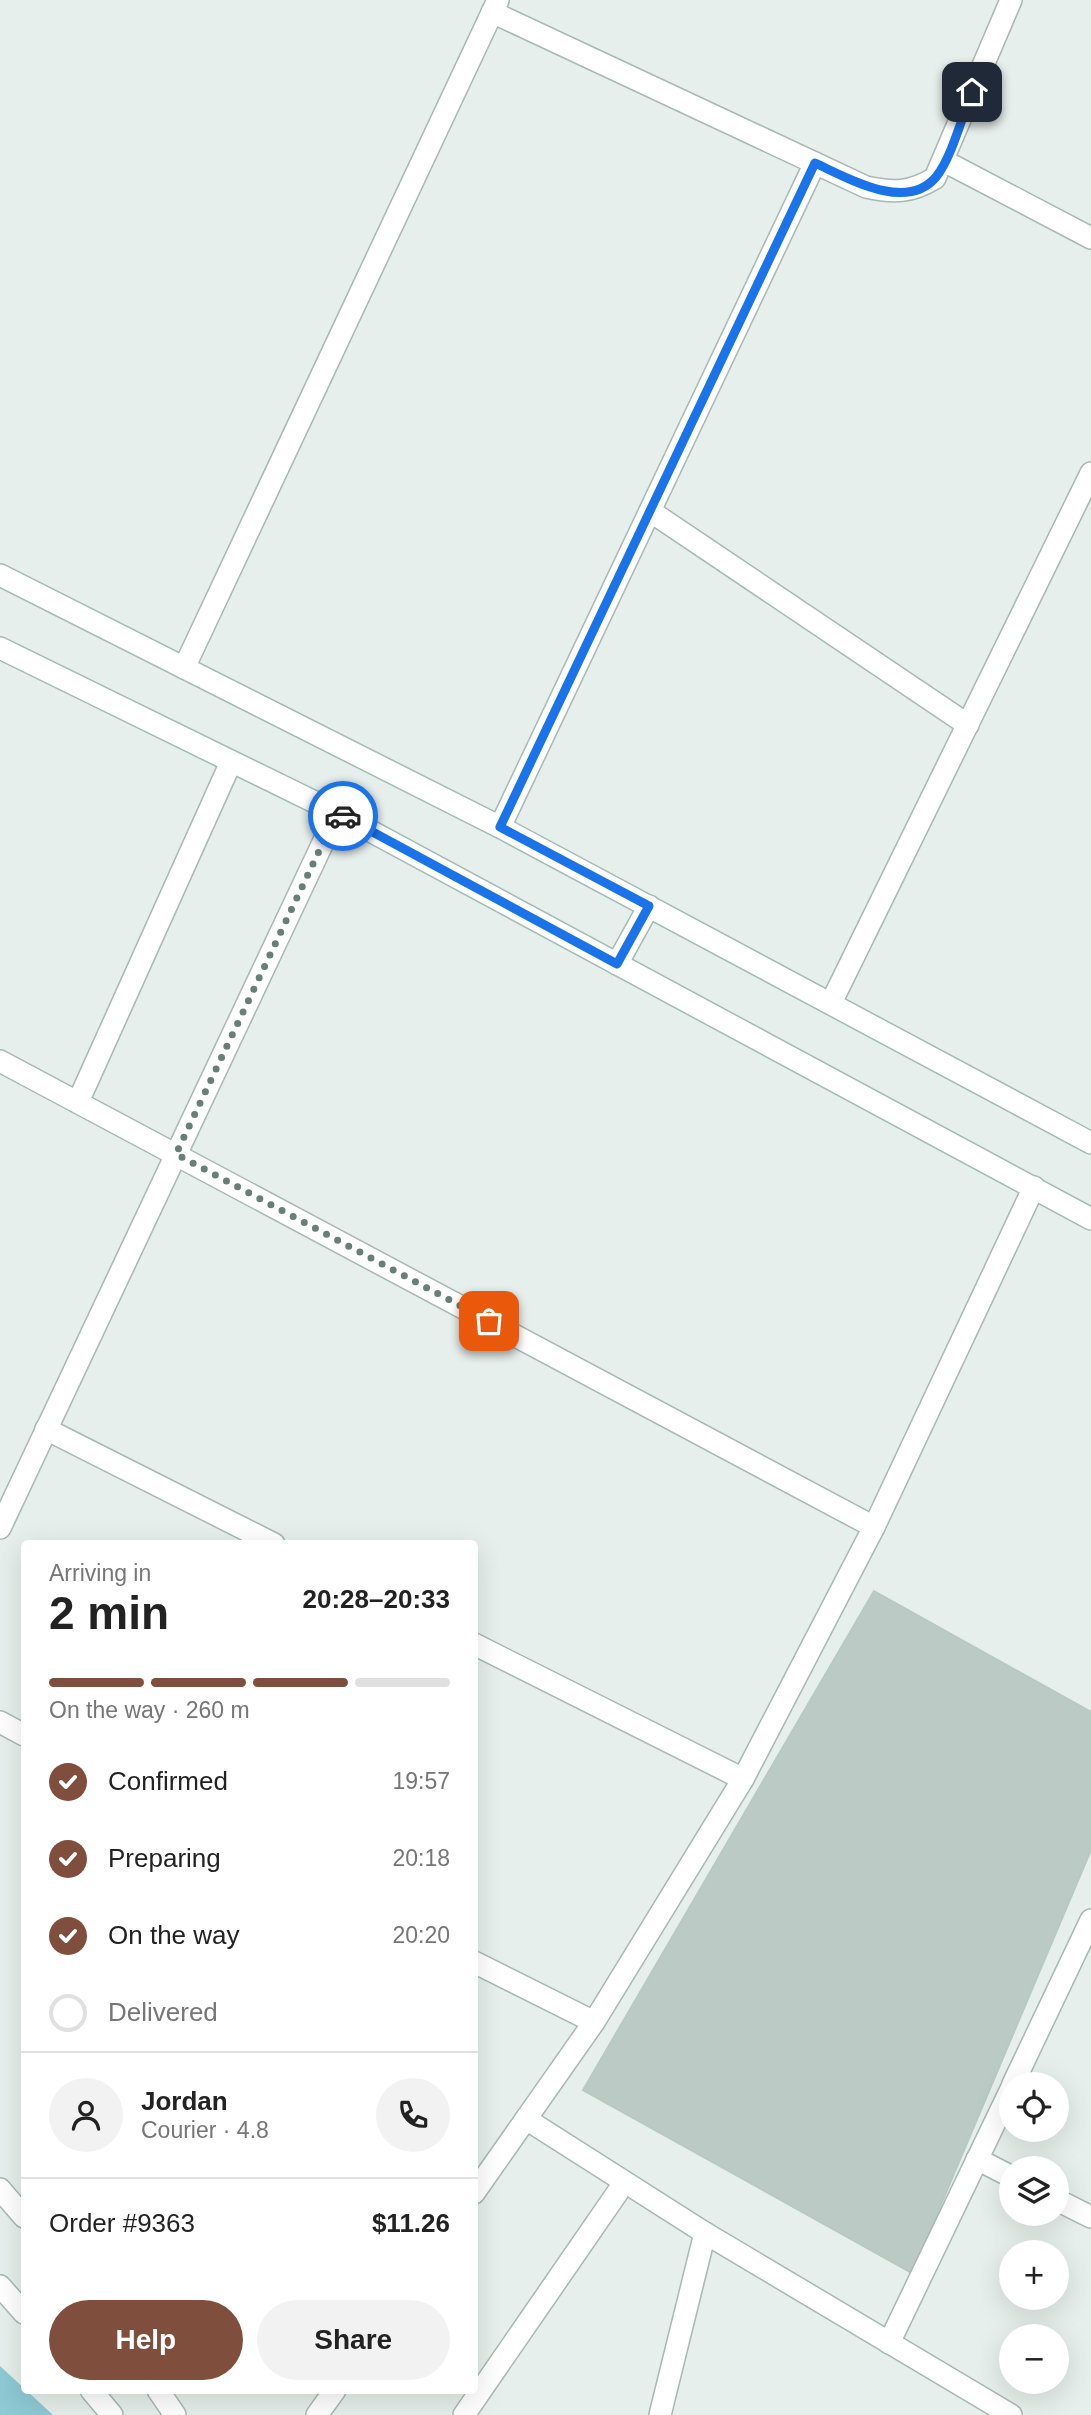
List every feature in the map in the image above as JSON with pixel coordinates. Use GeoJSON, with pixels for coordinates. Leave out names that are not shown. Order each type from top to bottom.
{"type":"FeatureCollection","features":[{"type":"Feature","properties":{"kind":"street"},"geometry":{"type":"LineString","coordinates":[[184,668],[495,6],[866,187],[891,192],[916,190],[935,178],[1011,0]]}},
{"type":"Feature","properties":{"kind":"street"},"geometry":{"type":"LineString","coordinates":[[944,161],[1091,238]]}},
{"type":"Feature","properties":{"kind":"street"},"geometry":{"type":"LineString","coordinates":[[500,827],[815,163]]}},
{"type":"Feature","properties":{"kind":"street"},"geometry":{"type":"LineString","coordinates":[[831,1003],[1091,473]]}},
{"type":"Feature","properties":{"kind":"street"},"geometry":{"type":"LineString","coordinates":[[650,511],[968,725]]}},
{"type":"Feature","properties":{"kind":"street"},"geometry":{"type":"LineString","coordinates":[[0,575],[500,827],[1091,1143]]}},
{"type":"Feature","properties":{"kind":"street"},"geometry":{"type":"LineString","coordinates":[[0,649],[337,813],[1091,1219]]}},
{"type":"Feature","properties":{"kind":"street"},"geometry":{"type":"LineString","coordinates":[[78,1102],[231,762]]}},
{"type":"Feature","properties":{"kind":"street"},"geometry":{"type":"LineString","coordinates":[[0,1528],[337,813]]}},
{"type":"Feature","properties":{"kind":"street"},"geometry":{"type":"LineString","coordinates":[[617,964],[649,906]]}},
{"type":"Feature","properties":{"kind":"street"},"geometry":{"type":"LineString","coordinates":[[0,1061],[874,1527]]}},
{"type":"Feature","properties":{"kind":"street"},"geometry":{"type":"LineString","coordinates":[[478,2187],[594,2022],[743,1779],[874,1527],[1034,1187]]}},
{"type":"Feature","properties":{"kind":"street"},"geometry":{"type":"LineString","coordinates":[[47,1429],[266,1540]]}},
{"type":"Feature","properties":{"kind":"street"},"geometry":{"type":"LineString","coordinates":[[478,1646],[743,1779]]}},
{"type":"Feature","properties":{"kind":"street"},"geometry":{"type":"LineString","coordinates":[[0,1722],[21,1733]]}},
{"type":"Feature","properties":{"kind":"street"},"geometry":{"type":"LineString","coordinates":[[1019,2072],[1091,1920]]}},
{"type":"Feature","properties":{"kind":"street"},"geometry":{"type":"LineString","coordinates":[[478,1964],[594,2022]]}},
{"type":"Feature","properties":{"kind":"street"},"geometry":{"type":"LineString","coordinates":[[890,2343],[999,2113]]}},
{"type":"Feature","properties":{"kind":"street"},"geometry":{"type":"LineString","coordinates":[[526,2119],[705,2233],[1011,2415]]}},
{"type":"Feature","properties":{"kind":"street"},"geometry":{"type":"LineString","coordinates":[[977,2160],[999,2171]]}},
{"type":"Feature","properties":{"kind":"street"},"geometry":{"type":"LineString","coordinates":[[464,2415],[624,2183]]}},
{"type":"Feature","properties":{"kind":"street"},"geometry":{"type":"LineString","coordinates":[[0,2189],[21,2214]]}},
{"type":"Feature","properties":{"kind":"street"},"geometry":{"type":"LineString","coordinates":[[1069,2206],[1091,2217]]}},
{"type":"Feature","properties":{"kind":"street"},"geometry":{"type":"LineString","coordinates":[[660,2415],[705,2233]]}},
{"type":"Feature","properties":{"kind":"street"},"geometry":{"type":"LineString","coordinates":[[0,2286],[21,2310]]}},
{"type":"Feature","properties":{"kind":"street"},"geometry":{"type":"LineString","coordinates":[[94,2394],[112,2415]]}},
{"type":"Feature","properties":{"kind":"street"},"geometry":{"type":"LineString","coordinates":[[161,2394],[175,2415]]}},
{"type":"Feature","properties":{"kind":"street"},"geometry":{"type":"LineString","coordinates":[[317,2415],[332,2394]]}},
{"type":"Feature","properties":{"kind":"water"},"geometry":{"type":"Polygon","coordinates":[[[0,2366],[21,2385],[21,2394],[30,2394],[53,2415],[0,2415],[0,2366]]]}},
{"type":"Feature","properties":{"kind":"building"},"geometry":{"type":"Polygon","coordinates":[[[874,1591],[1091,1712],[1091,1850],[912,2273],[583,2090],[874,1591]]]}},
{"type":"Feature","properties":{"kind":"way so far"},"geometry":{"type":"LineString","coordinates":[[343,816],[337,813],[176,1154],[489,1321]]}},
{"type":"Feature","properties":{"kind":"route"},"geometry":{"type":"LineString","coordinates":[[343,816],[617,964],[649,906],[500,827],[815,163],[866,187],[891,192],[916,190],[935,178],[972,92]]}}]}
